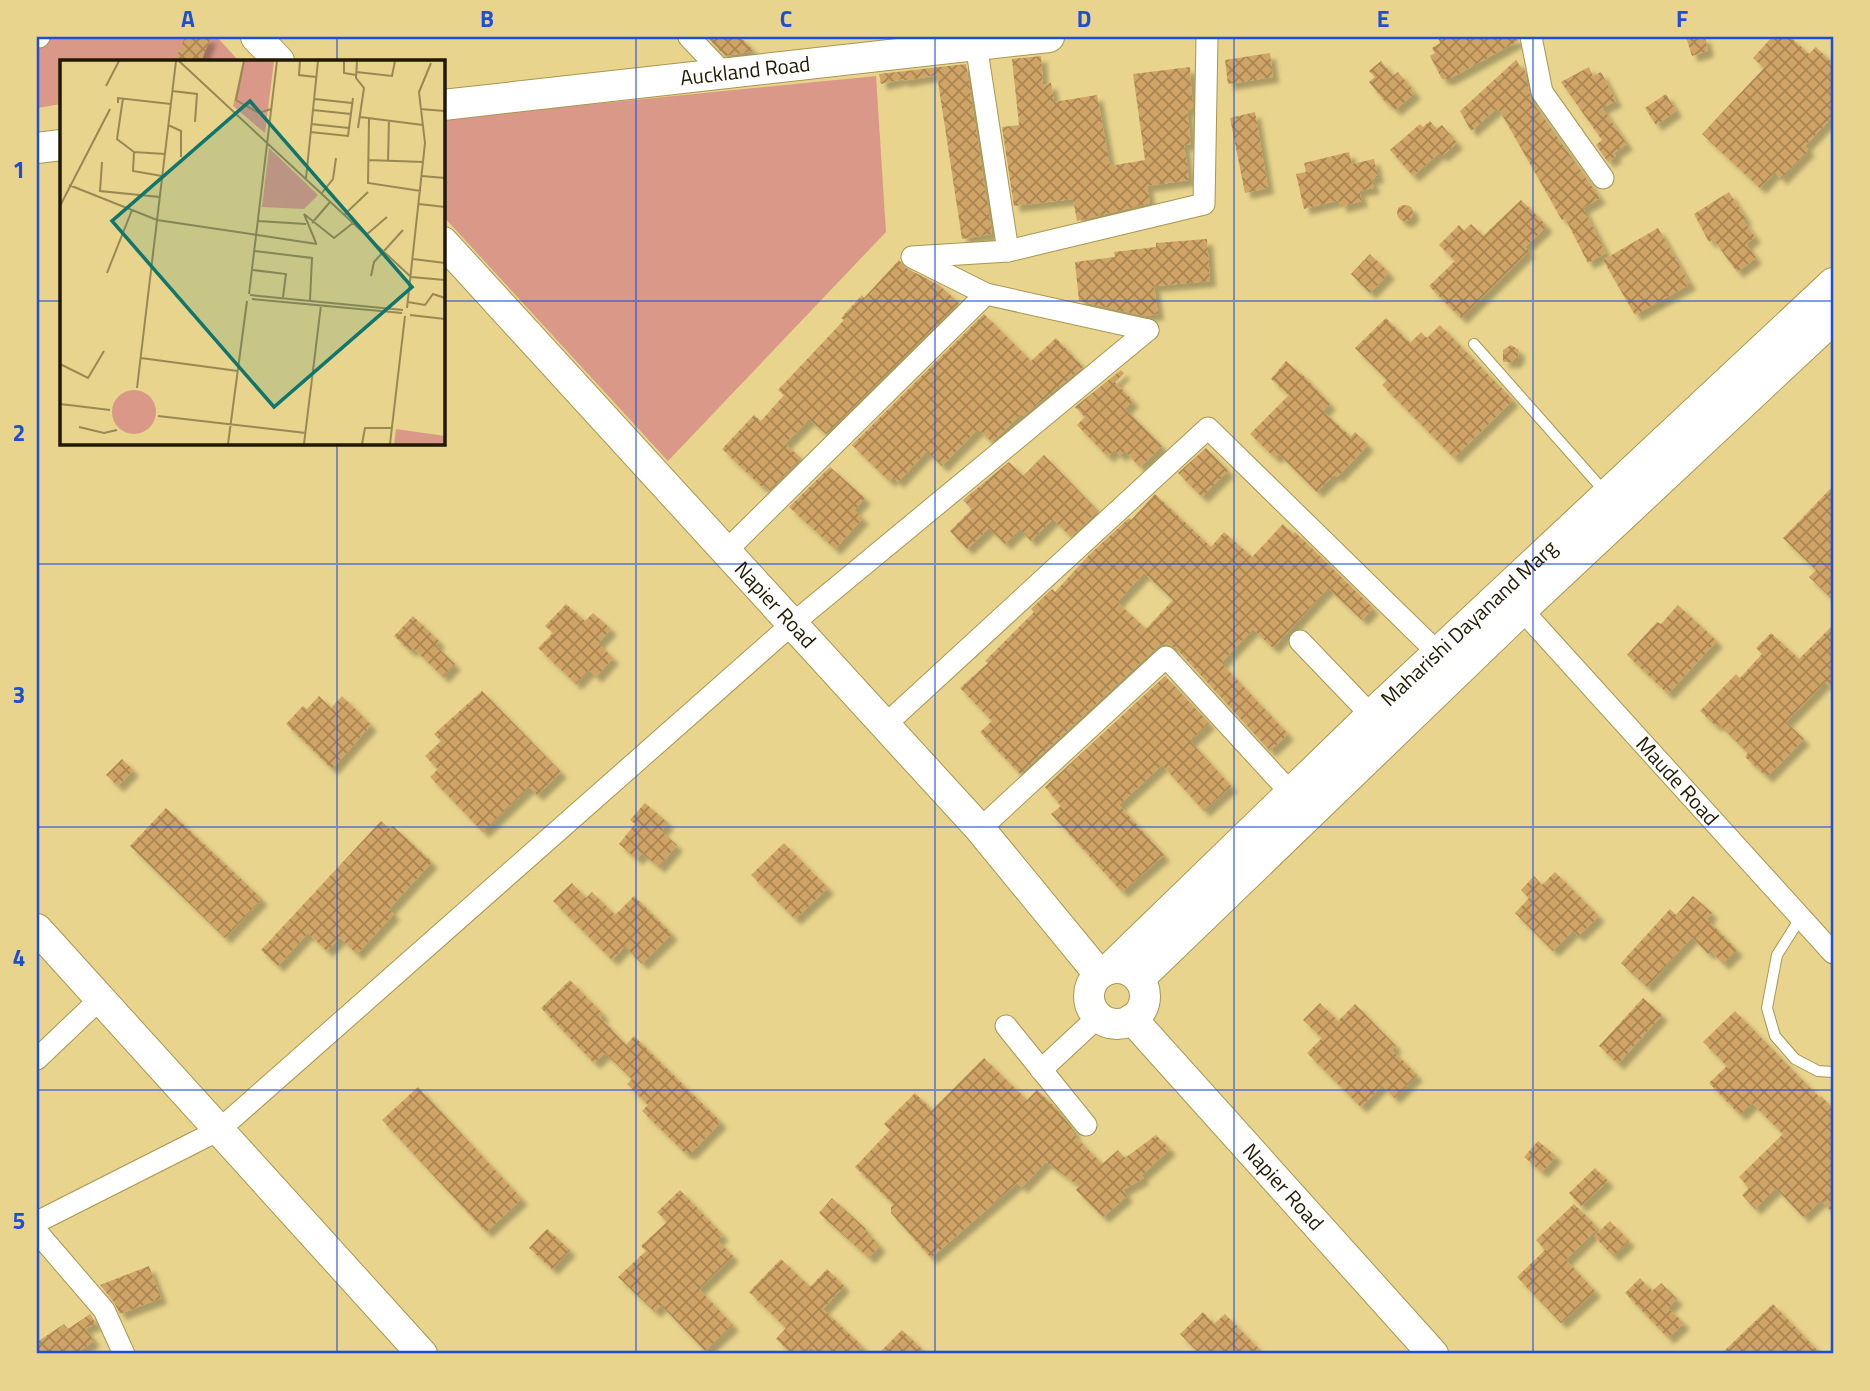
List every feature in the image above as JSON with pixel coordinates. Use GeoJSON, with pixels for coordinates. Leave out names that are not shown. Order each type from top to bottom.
{"type":"FeatureCollection","features":[{"type":"Feature","properties":{"kind":"street"},"geometry":{"type":"LineString","coordinates":[[256,37],[278,60]]}},
{"type":"Feature","properties":{"kind":"street"},"geometry":{"type":"LineString","coordinates":[[690,37],[724,74]]}},
{"type":"Feature","properties":{"kind":"street","name":"Auckland Road"},"geometry":{"type":"LineString","coordinates":[[444,105],[724,74],[884,46],[976,44],[1049,37]]}},
{"type":"Feature","properties":{"kind":"street"},"geometry":{"type":"LineString","coordinates":[[37,1222],[219,1130],[791,625],[1148,330],[986,294],[912,257],[1008,251],[1204,204],[1207,37]]}},
{"type":"Feature","properties":{"kind":"street"},"geometry":{"type":"LineString","coordinates":[[1531,37],[1542,92],[1603,178]]}},
{"type":"Feature","properties":{"kind":"street"},"geometry":{"type":"LineString","coordinates":[[976,44],[1008,251]]}},
{"type":"Feature","properties":{"kind":"street"},"geometry":{"type":"LineString","coordinates":[[37,148],[60,145]]}},
{"type":"Feature","properties":{"kind":"street","name":"Napier Road"},"geometry":{"type":"LineString","coordinates":[[444,243],[980,829],[1105,971]]}},
{"type":"Feature","properties":{"kind":"street","name":"Maharishi Dayanand Marg"},"geometry":{"type":"LineString","coordinates":[[1105,971],[1437,652],[1833,283]]}},
{"type":"Feature","properties":{"kind":"street"},"geometry":{"type":"LineString","coordinates":[[725,552],[986,294]]}},
{"type":"Feature","properties":{"kind":"street","name":"Maharishi Dayanand Marg"},"geometry":{"type":"LineString","coordinates":[[1139,979],[1522,610],[1833,318]]}},
{"type":"Feature","properties":{"kind":"street"},"geometry":{"type":"LineString","coordinates":[[884,726],[1208,428],[1437,652]]}},
{"type":"Feature","properties":{"kind":"street","name":"Maude Road"},"geometry":{"type":"LineString","coordinates":[[1522,610],[1833,953]]}},
{"type":"Feature","properties":{"kind":"street"},"geometry":{"type":"LineString","coordinates":[[1300,640],[1371,715]]}},
{"type":"Feature","properties":{"kind":"street"},"geometry":{"type":"LineString","coordinates":[[980,829],[1166,657],[1290,792]]}},
{"type":"Feature","properties":{"kind":"street"},"geometry":{"type":"LineString","coordinates":[[37,929],[422,1354]]}},
{"type":"Feature","properties":{"kind":"street"},"geometry":{"type":"LineString","coordinates":[[1121,968],[1132,972],[1139,979],[1145,993],[1142,1008],[1132,1019],[1121,1023],[1108,1023],[1098,1017],[1091,1006],[1088,995],[1092,983],[1105,971],[1121,968]]}},
{"type":"Feature","properties":{"kind":"street"},"geometry":{"type":"LineString","coordinates":[[37,1059],[100,999]]}},
{"type":"Feature","properties":{"kind":"street"},"geometry":{"type":"LineString","coordinates":[[1041,1070],[1098,1017]]}},
{"type":"Feature","properties":{"kind":"street","name":"Napier Road"},"geometry":{"type":"LineString","coordinates":[[1132,1019],[1433,1354]]}},
{"type":"Feature","properties":{"kind":"street"},"geometry":{"type":"LineString","coordinates":[[1006,1026],[1086,1125]]}},
{"type":"Feature","properties":{"kind":"street"},"geometry":{"type":"LineString","coordinates":[[37,1232],[104,1310],[124,1354]]}},
{"type":"Feature","properties":{"kind":"lane"},"geometry":{"type":"LineString","coordinates":[[1474,344],[1606,494]]}},
{"type":"Feature","properties":{"kind":"lane"},"geometry":{"type":"LineString","coordinates":[[1801,917],[1777,955],[1767,1008],[1775,1036],[1795,1059],[1818,1071],[1833,1072]]}},
{"type":"Feature","properties":{"kind":"shaded area"},"geometry":{"type":"Polygon","coordinates":[[[37,37],[217,37],[238,60],[60,60],[60,104],[37,108],[37,37]]]}},
{"type":"Feature","properties":{"kind":"shaded area"},"geometry":{"type":"Polygon","coordinates":[[[876,76],[886,232],[668,461],[444,217],[444,119],[876,76]]]}},
{"type":"Feature","properties":{"kind":"building"},"geometry":{"type":"Polygon","coordinates":[[[185,37],[211,37],[201,60],[175,60],[185,37]]]}},
{"type":"Feature","properties":{"kind":"building"},"geometry":{"type":"Polygon","coordinates":[[[707,37],[740,37],[754,51],[725,56],[707,37]]]}},
{"type":"Feature","properties":{"kind":"building"},"geometry":{"type":"Polygon","coordinates":[[[1438,37],[1518,37],[1518,41],[1449,79],[1442,79],[1430,56],[1435,53],[1432,48],[1440,43],[1438,37]]]}},
{"type":"Feature","properties":{"kind":"building"},"geometry":{"type":"Polygon","coordinates":[[[1686,37],[1705,37],[1708,51],[1692,56],[1686,37]]]}},
{"type":"Feature","properties":{"kind":"building"},"geometry":{"type":"Polygon","coordinates":[[[1772,37],[1790,37],[1809,54],[1816,47],[1833,64],[1833,116],[1805,146],[1809,150],[1781,179],[1775,172],[1760,188],[1702,134],[1764,68],[1753,58],[1772,37]]]}},
{"type":"Feature","properties":{"kind":"building"},"geometry":{"type":"Polygon","coordinates":[[[1270,53],[1273,77],[1228,84],[1225,60],[1270,53]]]}},
{"type":"Feature","properties":{"kind":"building"},"geometry":{"type":"Polygon","coordinates":[[[1041,56],[1043,85],[1051,83],[1054,102],[1097,95],[1110,166],[1145,160],[1133,74],[1190,67],[1193,109],[1187,110],[1191,144],[1184,145],[1189,180],[1147,186],[1150,203],[1077,221],[1073,199],[1014,206],[1002,127],[1019,125],[1012,59],[1041,56]]]}},
{"type":"Feature","properties":{"kind":"building"},"geometry":{"type":"Polygon","coordinates":[[[1516,60],[1522,69],[1524,68],[1531,100],[1600,198],[1583,208],[1606,253],[1588,263],[1565,218],[1562,220],[1497,108],[1471,131],[1460,111],[1516,60]]]}},
{"type":"Feature","properties":{"kind":"building"},"geometry":{"type":"Polygon","coordinates":[[[1381,61],[1393,76],[1398,72],[1415,93],[1395,110],[1369,82],[1375,77],[1369,71],[1381,61]]]}},
{"type":"Feature","properties":{"kind":"building"},"geometry":{"type":"Polygon","coordinates":[[[966,64],[992,234],[962,239],[937,75],[881,84],[879,74],[966,64]]]}},
{"type":"Feature","properties":{"kind":"building"},"geometry":{"type":"Polygon","coordinates":[[[1589,67],[1593,76],[1601,72],[1616,101],[1602,108],[1627,144],[1614,153],[1616,156],[1608,162],[1596,145],[1602,140],[1561,82],[1589,67]]]}},
{"type":"Feature","properties":{"kind":"building"},"geometry":{"type":"Polygon","coordinates":[[[1666,94],[1676,111],[1656,125],[1645,108],[1666,94]]]}},
{"type":"Feature","properties":{"kind":"building"},"geometry":{"type":"Polygon","coordinates":[[[1255,112],[1268,188],[1245,193],[1230,118],[1255,112]]]}},
{"type":"Feature","properties":{"kind":"building"},"geometry":{"type":"Polygon","coordinates":[[[1430,121],[1437,129],[1442,125],[1457,143],[1442,156],[1439,153],[1413,176],[1390,150],[1420,124],[1423,127],[1430,121]]]}},
{"type":"Feature","properties":{"kind":"building"},"geometry":{"type":"Polygon","coordinates":[[[1349,152],[1352,164],[1374,159],[1378,177],[1371,179],[1374,188],[1359,191],[1362,201],[1341,207],[1339,200],[1304,209],[1296,174],[1306,172],[1304,163],[1349,152]]]}},
{"type":"Feature","properties":{"kind":"building"},"geometry":{"type":"Polygon","coordinates":[[[1729,192],[1755,237],[1746,244],[1756,258],[1737,272],[1713,239],[1709,242],[1694,214],[1729,192]]]}},
{"type":"Feature","properties":{"kind":"building"},"geometry":{"type":"Polygon","coordinates":[[[1521,200],[1547,226],[1525,247],[1529,251],[1461,318],[1429,286],[1455,261],[1439,245],[1459,225],[1464,231],[1471,224],[1483,236],[1521,200]]]}},
{"type":"Feature","properties":{"kind":"building"},"geometry":{"type":"Polygon","coordinates":[[[1402,205],[1408,205],[1413,213],[1411,219],[1402,221],[1397,216],[1397,210],[1402,205]]]}},
{"type":"Feature","properties":{"kind":"building"},"geometry":{"type":"Polygon","coordinates":[[[1658,228],[1690,284],[1635,315],[1603,260],[1658,228]]]}},
{"type":"Feature","properties":{"kind":"building"},"geometry":{"type":"Polygon","coordinates":[[[1207,239],[1210,281],[1154,286],[1158,314],[1145,316],[1079,301],[1075,262],[1115,257],[1114,252],[1156,247],[1156,243],[1207,239]]]}},
{"type":"Feature","properties":{"kind":"building"},"geometry":{"type":"Polygon","coordinates":[[[1370,254],[1389,273],[1370,293],[1351,274],[1370,254]]]}},
{"type":"Feature","properties":{"kind":"building"},"geometry":{"type":"Polygon","coordinates":[[[899,260],[906,268],[939,285],[959,303],[826,434],[809,419],[785,444],[801,458],[770,490],[764,485],[762,487],[722,449],[754,415],[761,421],[784,395],[778,390],[844,320],[841,318],[862,295],[864,298],[899,260]]]}},
{"type":"Feature","properties":{"kind":"building"},"geometry":{"type":"Polygon","coordinates":[[[984,314],[1031,361],[1056,338],[1083,367],[1023,416],[1021,414],[992,442],[978,429],[942,466],[927,451],[898,482],[893,477],[889,481],[852,445],[984,314]]]}},
{"type":"Feature","properties":{"kind":"building"},"geometry":{"type":"Polygon","coordinates":[[[1386,318],[1410,343],[1421,332],[1427,338],[1440,325],[1513,400],[1454,458],[1382,385],[1387,380],[1355,348],[1386,318]]]}},
{"type":"Feature","properties":{"kind":"building"},"geometry":{"type":"Polygon","coordinates":[[[1511,345],[1519,350],[1518,358],[1514,362],[1503,362],[1503,350],[1511,345]]]}},
{"type":"Feature","properties":{"kind":"building"},"geometry":{"type":"Polygon","coordinates":[[[1286,361],[1330,404],[1323,411],[1351,437],[1355,432],[1368,445],[1337,477],[1334,475],[1317,492],[1279,454],[1275,458],[1250,434],[1289,395],[1271,379],[1286,361]]]}},
{"type":"Feature","properties":{"kind":"building"},"geometry":{"type":"Polygon","coordinates":[[[1121,370],[1124,373],[1115,382],[1133,401],[1125,409],[1162,446],[1140,467],[1125,451],[1120,456],[1114,450],[1108,457],[1077,425],[1085,417],[1075,407],[1121,370]]]}},
{"type":"Feature","properties":{"kind":"building"},"geometry":{"type":"Polygon","coordinates":[[[1206,448],[1228,471],[1202,497],[1178,473],[1206,448]]]}},
{"type":"Feature","properties":{"kind":"building"},"geometry":{"type":"Polygon","coordinates":[[[1044,455],[1098,511],[1071,537],[1053,519],[1031,541],[1020,529],[1005,544],[989,528],[967,549],[950,531],[972,509],[963,500],[1009,462],[1023,476],[1044,455]]]}},
{"type":"Feature","properties":{"kind":"building"},"geometry":{"type":"Polygon","coordinates":[[[830,467],[865,498],[854,510],[863,518],[835,549],[789,507],[830,467]]]}},
{"type":"Feature","properties":{"kind":"building"},"geometry":{"type":"Polygon","coordinates":[[[1833,486],[1833,600],[1809,577],[1816,570],[1783,538],[1833,486]]]}},
{"type":"Feature","properties":{"kind":"building"},"geometry":{"type":"Polygon","coordinates":[[[1155,494],[1211,547],[1224,532],[1252,557],[1283,524],[1293,534],[1295,532],[1373,608],[1362,620],[1328,588],[1273,648],[1253,629],[1221,663],[1288,734],[1270,751],[1176,648],[1164,644],[1157,647],[1020,774],[980,732],[992,721],[960,688],[988,663],[985,661],[1034,612],[1031,609],[1052,589],[1055,592],[1089,555],[1129,518],[1131,520],[1155,494]],[[1144,573],[1117,602],[1146,629],[1173,600],[1144,573]]]}},
{"type":"Feature","properties":{"kind":"building"},"geometry":{"type":"Polygon","coordinates":[[[566,604],[585,621],[593,613],[611,629],[598,643],[613,658],[596,677],[589,670],[576,684],[538,648],[553,633],[545,626],[566,604]]]}},
{"type":"Feature","properties":{"kind":"building"},"geometry":{"type":"Polygon","coordinates":[[[1678,605],[1717,641],[1668,694],[1627,655],[1657,622],[1661,624],[1678,605]]]}},
{"type":"Feature","properties":{"kind":"building"},"geometry":{"type":"Polygon","coordinates":[[[413,616],[439,641],[436,646],[455,664],[443,677],[413,648],[410,651],[394,636],[413,616]]]}},
{"type":"Feature","properties":{"kind":"building"},"geometry":{"type":"Polygon","coordinates":[[[1833,625],[1833,691],[1825,682],[1786,722],[1804,739],[1767,777],[1745,757],[1748,753],[1719,724],[1716,726],[1700,711],[1736,674],[1740,678],[1762,654],[1756,648],[1771,633],[1799,659],[1833,625]]]}},
{"type":"Feature","properties":{"kind":"building"},"geometry":{"type":"Polygon","coordinates":[[[1165,676],[1209,723],[1190,741],[1231,786],[1204,811],[1162,765],[1119,805],[1164,855],[1122,892],[1051,814],[1061,806],[1045,787],[1165,676]]]}},
{"type":"Feature","properties":{"kind":"building"},"geometry":{"type":"Polygon","coordinates":[[[482,691],[561,772],[537,795],[529,787],[483,832],[430,777],[438,769],[425,756],[441,741],[434,734],[482,691]]]}},
{"type":"Feature","properties":{"kind":"building"},"geometry":{"type":"Polygon","coordinates":[[[319,696],[331,708],[342,696],[371,725],[332,769],[286,724],[303,706],[307,709],[319,696]]]}},
{"type":"Feature","properties":{"kind":"building"},"geometry":{"type":"Polygon","coordinates":[[[122,759],[133,770],[118,786],[106,775],[122,759]]]}},
{"type":"Feature","properties":{"kind":"building"},"geometry":{"type":"Polygon","coordinates":[[[645,803],[668,823],[661,831],[677,845],[659,867],[642,853],[637,859],[619,844],[635,824],[630,820],[645,803]]]}},
{"type":"Feature","properties":{"kind":"building"},"geometry":{"type":"Polygon","coordinates":[[[166,808],[262,899],[225,938],[130,846],[166,808]]]}},
{"type":"Feature","properties":{"kind":"building"},"geometry":{"type":"Polygon","coordinates":[[[381,821],[390,829],[393,826],[432,862],[389,909],[394,914],[357,954],[340,938],[327,951],[308,933],[278,966],[261,950],[381,821]]]}},
{"type":"Feature","properties":{"kind":"building"},"geometry":{"type":"Polygon","coordinates":[[[784,843],[828,888],[795,919],[751,875],[784,843]]]}},
{"type":"Feature","properties":{"kind":"building"},"geometry":{"type":"Polygon","coordinates":[[[1555,872],[1599,916],[1578,936],[1573,931],[1553,951],[1515,913],[1529,898],[1521,890],[1534,876],[1542,885],[1555,872]]]}},
{"type":"Feature","properties":{"kind":"building"},"geometry":{"type":"Polygon","coordinates":[[[572,883],[586,898],[592,892],[615,915],[634,896],[672,934],[642,964],[625,946],[612,960],[553,901],[572,883]]]}},
{"type":"Feature","properties":{"kind":"building"},"geometry":{"type":"Polygon","coordinates":[[[1693,896],[1712,913],[1707,919],[1737,950],[1723,964],[1711,951],[1708,954],[1692,937],[1647,987],[1621,963],[1670,909],[1676,915],[1693,896]]]}},
{"type":"Feature","properties":{"kind":"building"},"geometry":{"type":"Polygon","coordinates":[[[570,980],[603,1014],[600,1017],[626,1045],[634,1036],[721,1122],[691,1153],[685,1153],[642,1111],[648,1105],[627,1084],[632,1079],[605,1053],[594,1063],[541,1008],[570,980]]]}},
{"type":"Feature","properties":{"kind":"building"},"geometry":{"type":"Polygon","coordinates":[[[1643,998],[1662,1015],[1618,1064],[1599,1046],[1643,998]]]}},
{"type":"Feature","properties":{"kind":"building"},"geometry":{"type":"Polygon","coordinates":[[[1320,1003],[1338,1021],[1355,1004],[1396,1046],[1392,1050],[1417,1075],[1394,1098],[1382,1085],[1361,1107],[1307,1053],[1322,1038],[1303,1020],[1320,1003]]]}},
{"type":"Feature","properties":{"kind":"building"},"geometry":{"type":"Polygon","coordinates":[[[1735,1011],[1833,1108],[1833,1213],[1821,1200],[1803,1217],[1776,1188],[1755,1209],[1742,1195],[1749,1188],[1739,1177],[1783,1134],[1752,1103],[1740,1115],[1709,1083],[1727,1066],[1703,1042],[1735,1011]]]}},
{"type":"Feature","properties":{"kind":"building"},"geometry":{"type":"Polygon","coordinates":[[[984,1058],[1027,1100],[1037,1090],[1056,1108],[1075,1132],[1073,1134],[1102,1164],[1118,1150],[1125,1158],[1156,1135],[1170,1149],[1141,1176],[1144,1178],[1123,1190],[1127,1196],[1103,1217],[1076,1190],[1079,1186],[1046,1162],[1022,1187],[1017,1183],[931,1258],[891,1213],[891,1207],[894,1205],[855,1167],[890,1130],[884,1124],[915,1093],[932,1110],[984,1058]]]}},
{"type":"Feature","properties":{"kind":"building"},"geometry":{"type":"Polygon","coordinates":[[[418,1087],[522,1199],[486,1232],[382,1120],[418,1087]]]}},
{"type":"Feature","properties":{"kind":"building"},"geometry":{"type":"Polygon","coordinates":[[[1538,1141],[1556,1156],[1542,1172],[1524,1157],[1538,1141]]]}},
{"type":"Feature","properties":{"kind":"building"},"geometry":{"type":"Polygon","coordinates":[[[1595,1168],[1608,1181],[1581,1206],[1569,1193],[1595,1168]]]}},
{"type":"Feature","properties":{"kind":"building"},"geometry":{"type":"Polygon","coordinates":[[[680,1190],[723,1235],[717,1240],[733,1256],[699,1289],[733,1325],[705,1351],[661,1305],[655,1312],[618,1277],[646,1251],[641,1246],[667,1222],[657,1212],[680,1190]]]}},
{"type":"Feature","properties":{"kind":"building"},"geometry":{"type":"Polygon","coordinates":[[[832,1198],[866,1229],[880,1246],[869,1258],[819,1213],[832,1198]]]}},
{"type":"Feature","properties":{"kind":"building"},"geometry":{"type":"Polygon","coordinates":[[[1574,1204],[1598,1228],[1566,1260],[1595,1291],[1561,1323],[1517,1277],[1545,1250],[1536,1240],[1574,1204]]]}},
{"type":"Feature","properties":{"kind":"building"},"geometry":{"type":"Polygon","coordinates":[[[1610,1221],[1629,1241],[1613,1256],[1594,1236],[1610,1221]]]}},
{"type":"Feature","properties":{"kind":"building"},"geometry":{"type":"Polygon","coordinates":[[[547,1229],[570,1250],[552,1269],[529,1248],[547,1229]]]}},
{"type":"Feature","properties":{"kind":"building"},"geometry":{"type":"Polygon","coordinates":[[[781,1259],[810,1287],[827,1269],[844,1286],[823,1309],[862,1346],[855,1354],[818,1354],[811,1347],[805,1354],[792,1354],[776,1339],[786,1328],[749,1292],[781,1259]]]}},
{"type":"Feature","properties":{"kind":"building"},"geometry":{"type":"Polygon","coordinates":[[[149,1266],[161,1298],[120,1314],[100,1285],[149,1266]]]}},
{"type":"Feature","properties":{"kind":"building"},"geometry":{"type":"Polygon","coordinates":[[[1640,1278],[1652,1291],[1661,1283],[1677,1299],[1668,1308],[1684,1323],[1668,1338],[1625,1293],[1640,1278]]]}},
{"type":"Feature","properties":{"kind":"building"},"geometry":{"type":"Polygon","coordinates":[[[1773,1304],[1821,1354],[1721,1354],[1773,1304]]]}},
{"type":"Feature","properties":{"kind":"building"},"geometry":{"type":"Polygon","coordinates":[[[1203,1312],[1214,1324],[1225,1314],[1264,1354],[1200,1354],[1180,1334],[1203,1312]]]}},
{"type":"Feature","properties":{"kind":"building"},"geometry":{"type":"Polygon","coordinates":[[[90,1314],[96,1324],[85,1328],[94,1341],[75,1354],[37,1354],[37,1342],[64,1324],[68,1329],[90,1314]]]}},
{"type":"Feature","properties":{"kind":"building"},"geometry":{"type":"Polygon","coordinates":[[[902,1330],[927,1354],[878,1354],[902,1330]]]}}]}
